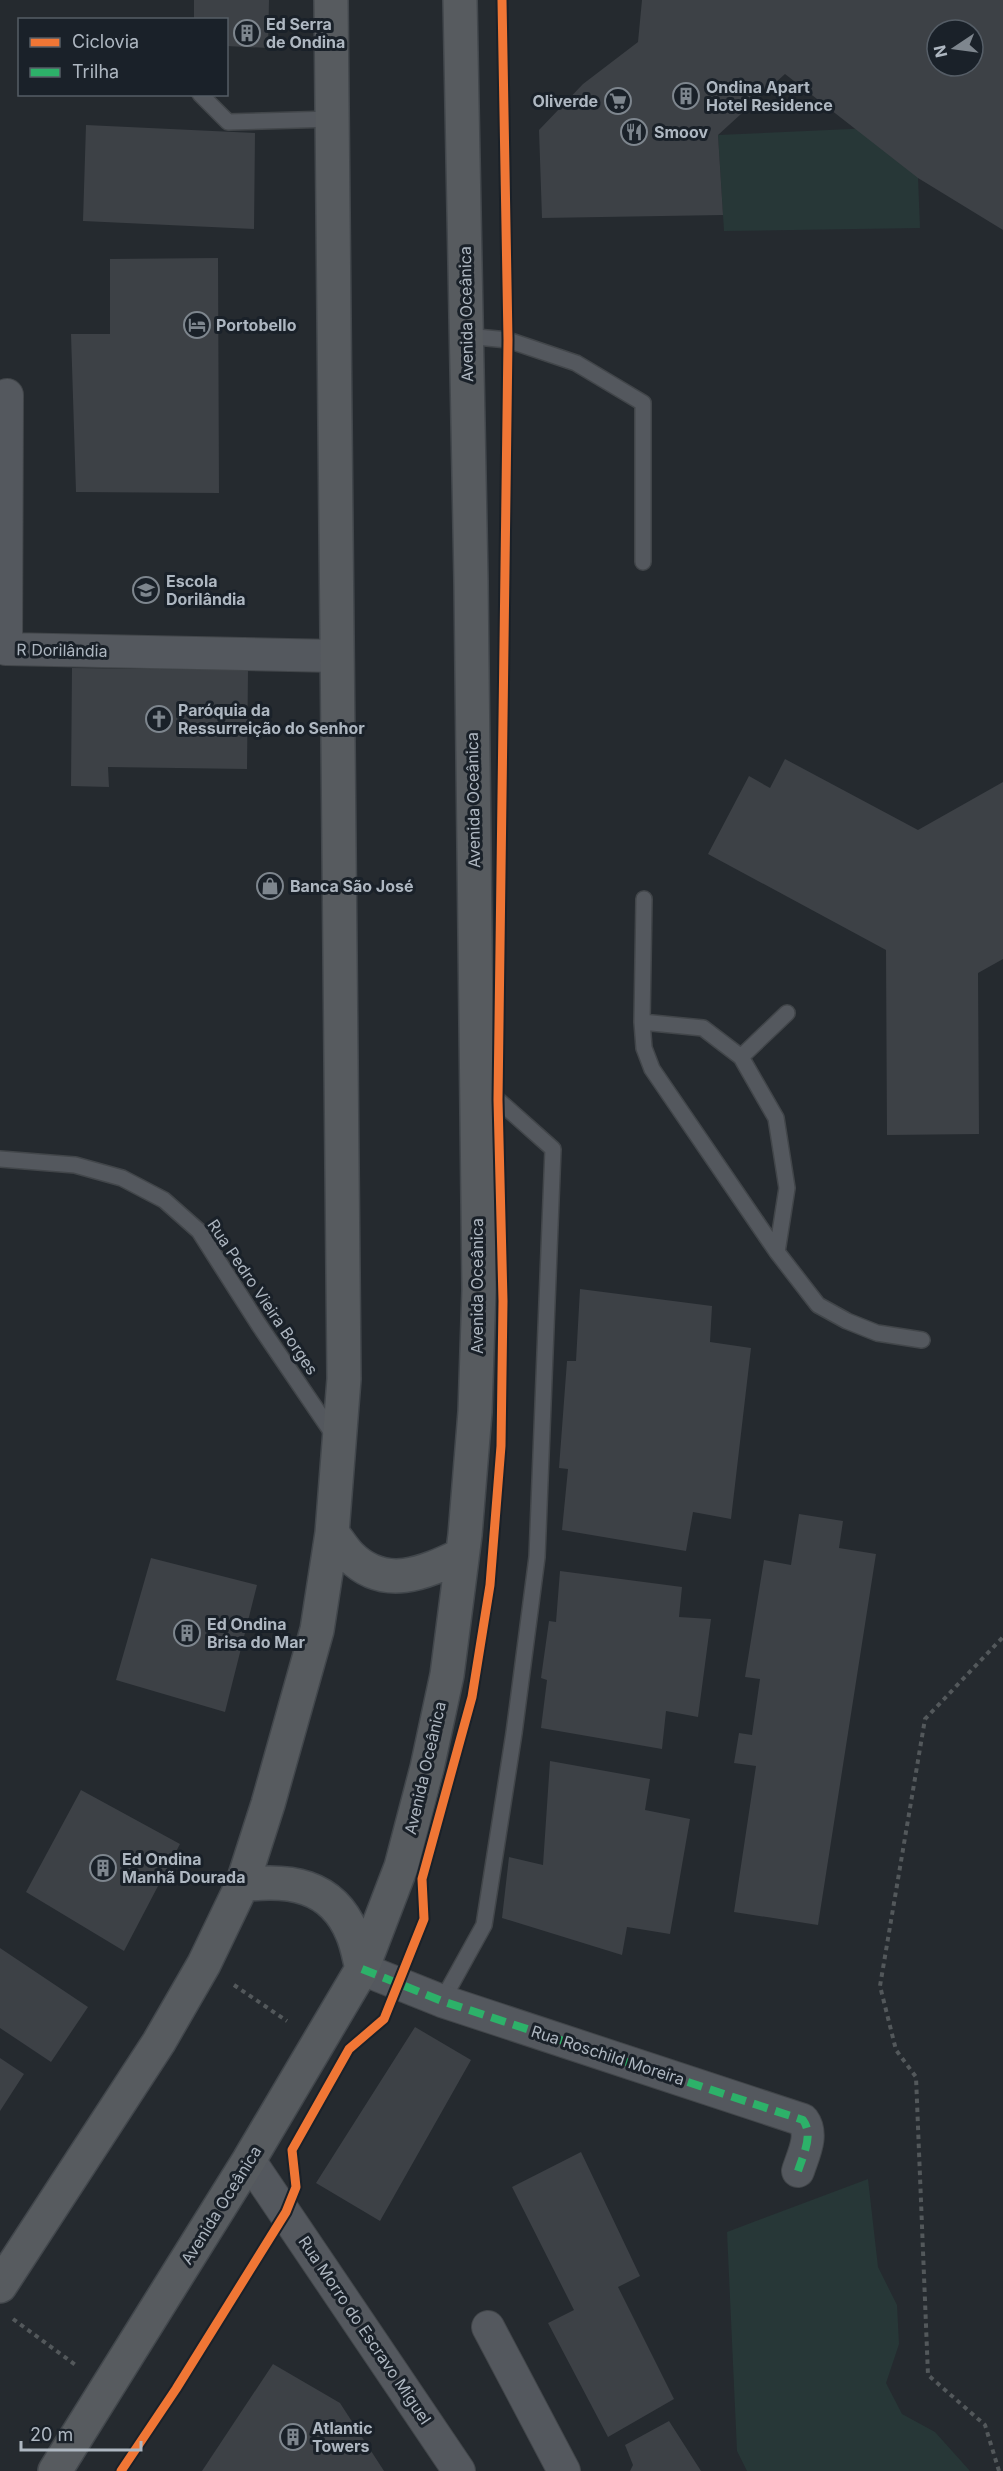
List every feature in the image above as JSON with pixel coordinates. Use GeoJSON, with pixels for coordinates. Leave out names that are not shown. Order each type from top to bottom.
{"type":"FeatureCollection","features":[{"type":"Feature","properties":{"kind":"main road"},"geometry":{"type":"LineString","coordinates":[[0,2286],[159,2042],[204,1964],[242,1885],[271,1793],[317,1630],[332,1533],[344,1379],[331,0]]}},
{"type":"Feature","properties":{"kind":"main road","name":"Avenida Oceânica"},"geometry":{"type":"LineString","coordinates":[[55,2471],[249,2160],[363,1969],[401,1867],[427,1768],[447,1675],[462,1555],[475,1412],[479,1290],[460,0]]}},
{"type":"Feature","properties":{"kind":"main road"},"geometry":{"type":"LineString","coordinates":[[332,1533],[350,1556],[370,1570],[395,1578],[425,1573],[462,1555]]}},
{"type":"Feature","properties":{"kind":"main road"},"geometry":{"type":"LineString","coordinates":[[242,1885],[272,1881],[306,1886],[336,1906],[352,1932],[363,1969]]}},
{"type":"Feature","properties":{"kind":"street","name":"R Dorilândia"},"geometry":{"type":"LineString","coordinates":[[8,395],[6,649],[336,656]]}},
{"type":"Feature","properties":{"kind":"street","name":"Rua Roschild Moreira"},"geometry":{"type":"LineString","coordinates":[[363,1969],[442,2001],[803,2120],[808,2127],[808,2139],[798,2171]]}},
{"type":"Feature","properties":{"kind":"street","name":"Rua Morro do Escravo Miguel"},"geometry":{"type":"LineString","coordinates":[[249,2160],[459,2471]]}},
{"type":"Feature","properties":{"kind":"street"},"geometry":{"type":"LineString","coordinates":[[488,2327],[564,2471]]}},
{"type":"Feature","properties":{"kind":"lane"},"geometry":{"type":"LineString","coordinates":[[202,96],[228,122],[332,119]]}},
{"type":"Feature","properties":{"kind":"lane"},"geometry":{"type":"LineString","coordinates":[[466,336],[508,340],[576,363],[643,403],[643,562]]}},
{"type":"Feature","properties":{"kind":"lane"},"geometry":{"type":"LineString","coordinates":[[645,899],[642,1022],[644,1048],[652,1069],[777,1252],[818,1305],[847,1321],[878,1333],[922,1340]]}},
{"type":"Feature","properties":{"kind":"lane"},"geometry":{"type":"LineString","coordinates":[[741,1057],[787,1013]]}},
{"type":"Feature","properties":{"kind":"lane"},"geometry":{"type":"LineString","coordinates":[[642,1022],[703,1028],[741,1057],[776,1118],[787,1188],[777,1252]]}},
{"type":"Feature","properties":{"kind":"lane"},"geometry":{"type":"LineString","coordinates":[[442,2001],[484,1925],[514,1733],[537,1557],[553,1149],[498,1100],[476,1093]]}},
{"type":"Feature","properties":{"kind":"lane","name":"Rua Pedro Vieira Borges"},"geometry":{"type":"LineString","coordinates":[[0,1159],[75,1165],[122,1178],[164,1200],[199,1231],[259,1325],[340,1444]]}},
{"type":"Feature","properties":{"kind":"path"},"geometry":{"type":"LineString","coordinates":[[999,2471],[985,2425],[928,2375],[916,2078],[896,2050],[880,1986],[926,1719],[1003,1637]]}},
{"type":"Feature","properties":{"kind":"path"},"geometry":{"type":"LineString","coordinates":[[204,1964],[320,2044]]}},
{"type":"Feature","properties":{"kind":"path"},"geometry":{"type":"LineString","coordinates":[[9,2316],[107,2388]]}},
{"type":"Feature","properties":{"kind":"shaded area"},"geometry":{"type":"Polygon","coordinates":[[[916,126],[920,228],[724,231],[718,135],[916,126]]]}},
{"type":"Feature","properties":{"kind":"shaded area"},"geometry":{"type":"Polygon","coordinates":[[[868,2179],[878,2267],[897,2305],[899,2344],[886,2383],[902,2414],[935,2432],[970,2471],[747,2471],[737,2451],[727,2232],[868,2179]]]}},
{"type":"Feature","properties":{"kind":"building","name":"Ed Serra de Ondina"},"geometry":{"type":"Polygon","coordinates":[[[194,0],[269,0],[268,48],[228,46],[228,18],[194,18],[194,0]]]}},
{"type":"Feature","properties":{"kind":"building"},"geometry":{"type":"Polygon","coordinates":[[[642,0],[1003,0],[1003,230],[918,178],[785,74],[718,135],[723,215],[542,218],[539,130],[583,84],[638,42],[642,0]]]}},
{"type":"Feature","properties":{"kind":"building"},"geometry":{"type":"Polygon","coordinates":[[[86,125],[255,133],[254,229],[83,221],[86,125]]]}},
{"type":"Feature","properties":{"kind":"building"},"geometry":{"type":"Polygon","coordinates":[[[218,258],[219,493],[76,492],[71,334],[110,334],[110,259],[218,258]]]}},
{"type":"Feature","properties":{"kind":"building","name":"Paróquia da Ressurreição do Senhor"},"geometry":{"type":"Polygon","coordinates":[[[72,668],[248,670],[247,769],[108,767],[109,787],[71,786],[72,668]]]}},
{"type":"Feature","properties":{"kind":"building"},"geometry":{"type":"Polygon","coordinates":[[[785,759],[918,830],[1003,782],[1003,959],[978,973],[979,1134],[887,1135],[886,950],[708,854],[749,776],[770,788],[785,759]]]}},
{"type":"Feature","properties":{"kind":"building"},"geometry":{"type":"Polygon","coordinates":[[[580,1289],[712,1306],[710,1342],[751,1348],[731,1519],[693,1512],[686,1551],[562,1530],[568,1469],[559,1468],[567,1361],[576,1361],[580,1289]]]}},
{"type":"Feature","properties":{"kind":"building"},"geometry":{"type":"Polygon","coordinates":[[[799,1514],[843,1521],[839,1548],[876,1554],[818,1925],[734,1912],[756,1766],[734,1763],[739,1733],[752,1735],[760,1679],[745,1677],[764,1560],[791,1565],[799,1514]]]}},
{"type":"Feature","properties":{"kind":"building","name":"Ed Ondina Brisa do Mar"},"geometry":{"type":"Polygon","coordinates":[[[151,1558],[257,1585],[225,1712],[116,1680],[151,1558]]]}},
{"type":"Feature","properties":{"kind":"building"},"geometry":{"type":"Polygon","coordinates":[[[560,1571],[682,1587],[679,1617],[711,1619],[698,1717],[666,1711],[662,1749],[541,1728],[547,1680],[541,1678],[549,1621],[556,1622],[560,1571]]]}},
{"type":"Feature","properties":{"kind":"building"},"geometry":{"type":"Polygon","coordinates":[[[550,1761],[650,1779],[645,1810],[690,1819],[670,1934],[627,1927],[622,1955],[502,1918],[509,1857],[543,1865],[550,1761]]]}},
{"type":"Feature","properties":{"kind":"building","name":"Ed Ondina Manhã Dourada"},"geometry":{"type":"Polygon","coordinates":[[[81,1790],[180,1844],[124,1951],[26,1892],[81,1790]]]}},
{"type":"Feature","properties":{"kind":"building"},"geometry":{"type":"Polygon","coordinates":[[[0,1948],[88,2007],[51,2062],[0,2028],[0,1948]]]}},
{"type":"Feature","properties":{"kind":"building"},"geometry":{"type":"Polygon","coordinates":[[[415,2027],[471,2060],[380,2221],[316,2183],[415,2027]]]}},
{"type":"Feature","properties":{"kind":"building"},"geometry":{"type":"Polygon","coordinates":[[[0,2058],[24,2074],[0,2111],[0,2058]]]}},
{"type":"Feature","properties":{"kind":"building"},"geometry":{"type":"Polygon","coordinates":[[[581,2152],[640,2276],[618,2287],[674,2399],[608,2437],[548,2323],[574,2310],[512,2187],[581,2152]]]}},
{"type":"Feature","properties":{"kind":"building","name":"Atlantic Towers"},"geometry":{"type":"Polygon","coordinates":[[[273,2364],[340,2403],[384,2471],[202,2471],[273,2364]]]}},
{"type":"Feature","properties":{"kind":"building"},"geometry":{"type":"Polygon","coordinates":[[[669,2421],[701,2471],[630,2471],[633,2465],[625,2445],[669,2421]]]}},
{"type":"Feature","properties":{"kind":"marked path"},"geometry":{"type":"LineString","coordinates":[[362,1969],[442,2001],[803,2120],[808,2139],[798,2171]]}},
{"type":"Feature","properties":{"kind":"cycle path"},"geometry":{"type":"LineString","coordinates":[[121,2471],[176,2389],[286,2212],[296,2187],[292,2150],[349,2049],[384,2019],[424,1919],[422,1879],[472,1697],[490,1585],[501,1446],[503,1301],[498,1100],[508,340],[502,0]]}},
{"type":"Feature","properties":{"kind":"place","name":"Ed Serra de Ondina"},"geometry":{"type":"Point","coordinates":[247,33]}},
{"type":"Feature","properties":{"kind":"place","name":"Ondina Apart Hotel Residence"},"geometry":{"type":"Point","coordinates":[686,96]}},
{"type":"Feature","properties":{"kind":"place","name":"Oliverde"},"geometry":{"type":"Point","coordinates":[618,101]}},
{"type":"Feature","properties":{"kind":"place","name":"Smoov"},"geometry":{"type":"Point","coordinates":[634,132]}},
{"type":"Feature","properties":{"kind":"place","name":"Portobello"},"geometry":{"type":"Point","coordinates":[197,325]}},
{"type":"Feature","properties":{"kind":"place","name":"Escola Dorilândia"},"geometry":{"type":"Point","coordinates":[146,590]}},
{"type":"Feature","properties":{"kind":"place","name":"Paróquia da Ressurreição do Senhor"},"geometry":{"type":"Point","coordinates":[159,719]}},
{"type":"Feature","properties":{"kind":"place","name":"Banca São José"},"geometry":{"type":"Point","coordinates":[270,886]}},
{"type":"Feature","properties":{"kind":"place","name":"Ed Ondina Brisa do Mar"},"geometry":{"type":"Point","coordinates":[187,1633]}},
{"type":"Feature","properties":{"kind":"place","name":"Ed Ondina Manhã Dourada"},"geometry":{"type":"Point","coordinates":[103,1868]}},
{"type":"Feature","properties":{"kind":"place","name":"Atlantic Towers"},"geometry":{"type":"Point","coordinates":[293,2437]}}]}
